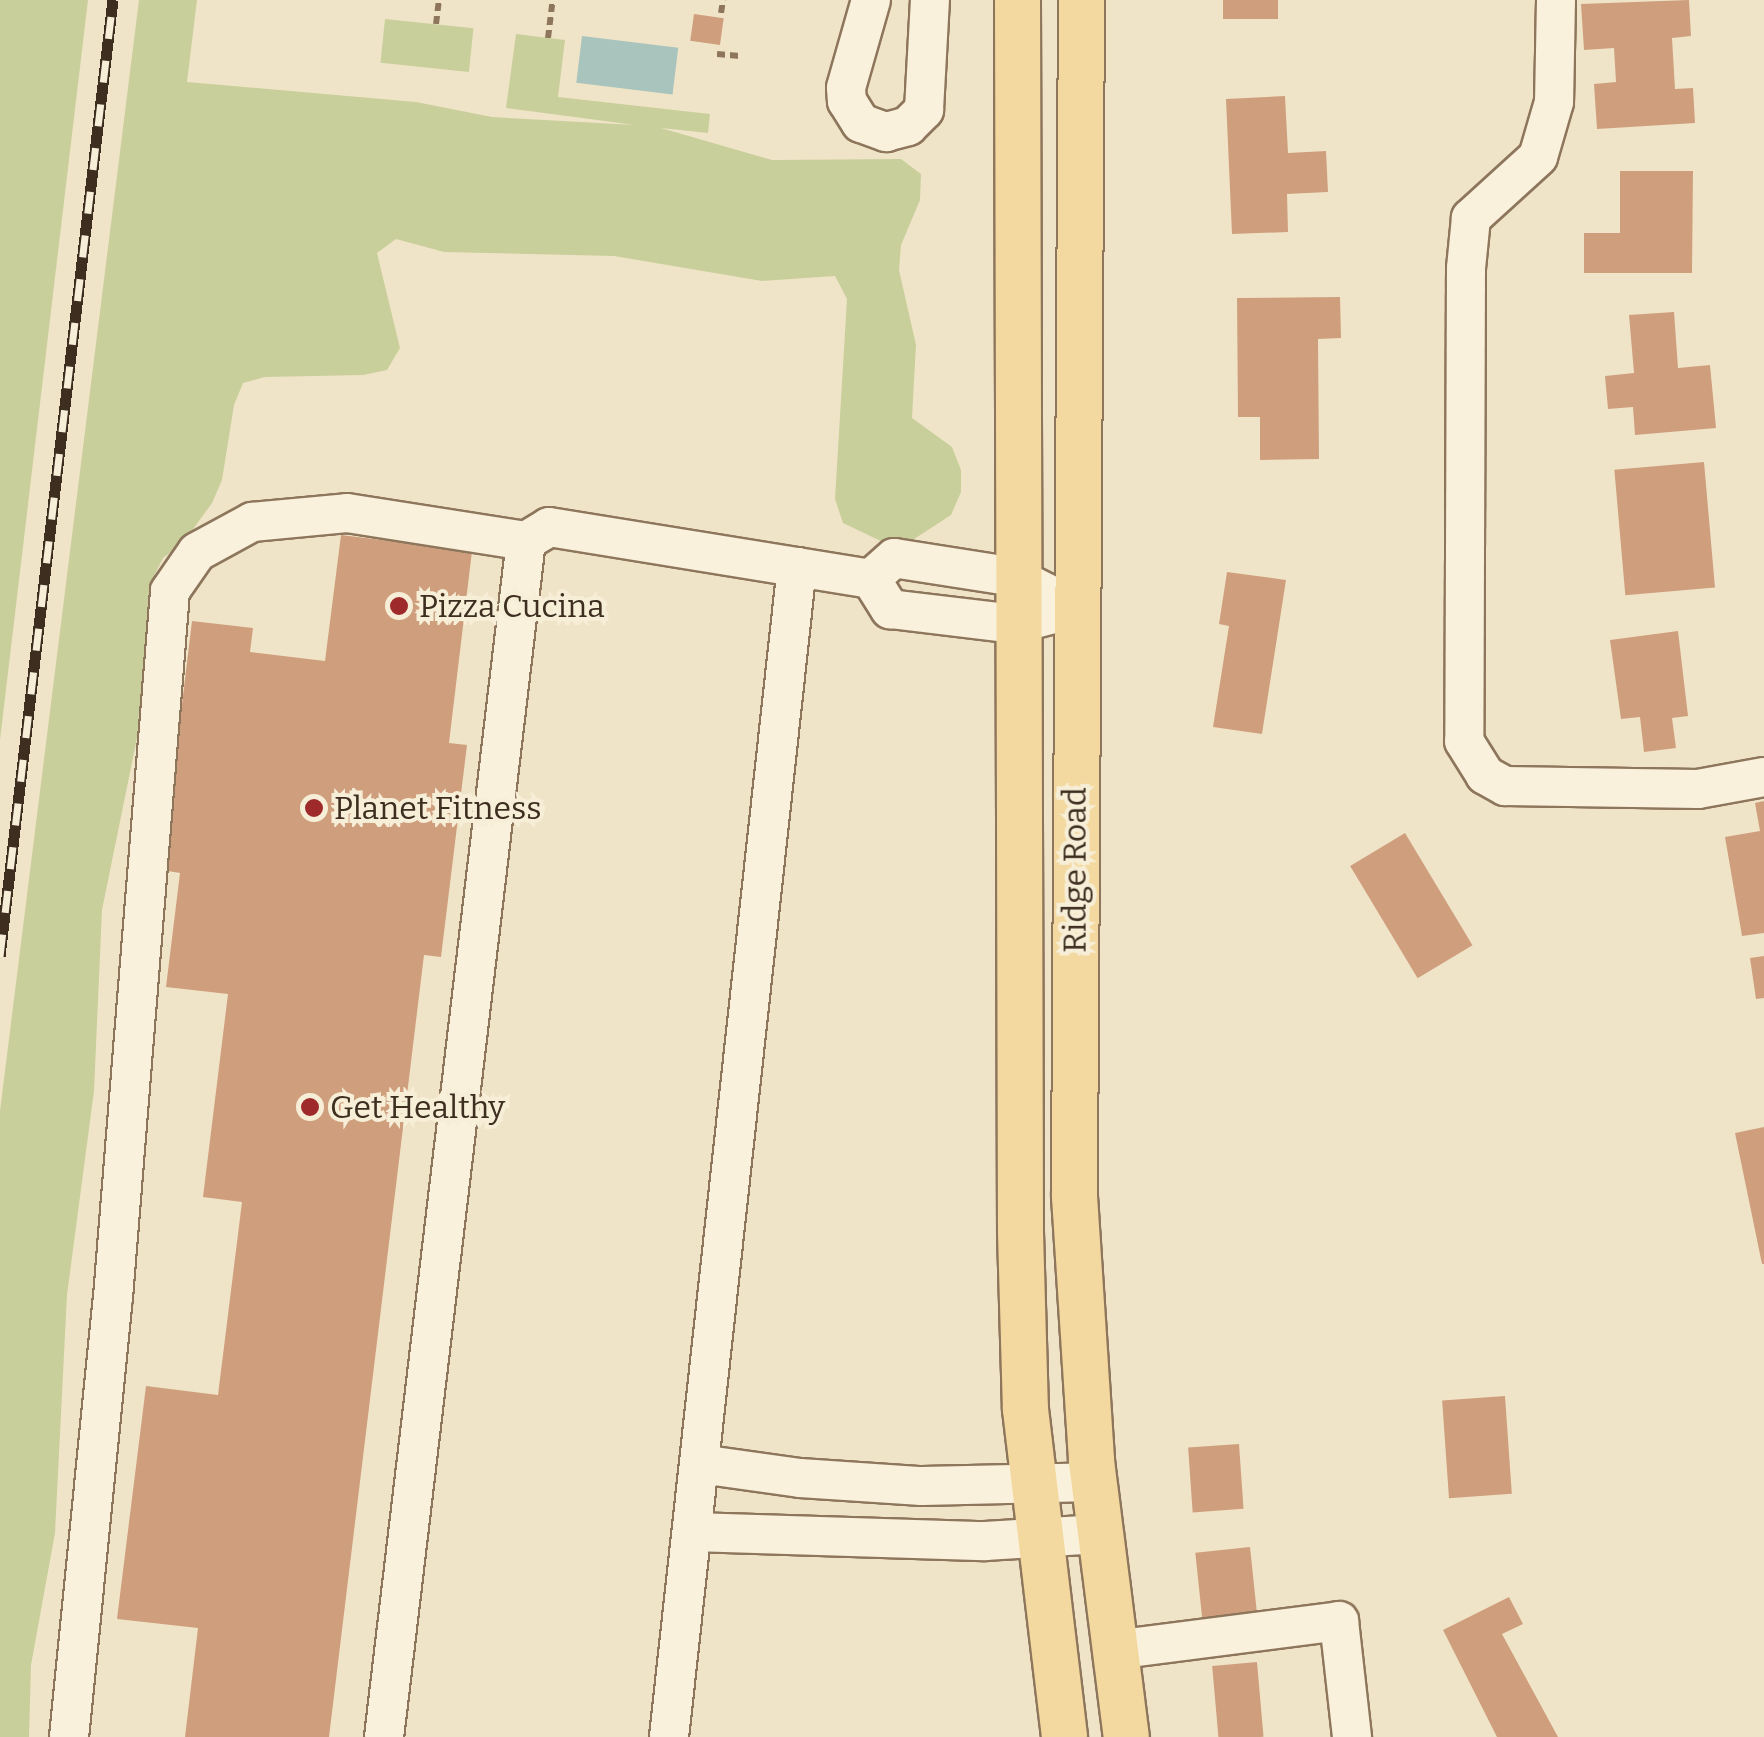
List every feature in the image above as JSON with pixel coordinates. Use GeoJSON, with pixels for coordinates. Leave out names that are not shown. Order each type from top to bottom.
{"type":"FeatureCollection","features":[{"type":"Feature","properties":{"kind":"main road"},"geometry":{"type":"LineString","coordinates":[[1017,4],[1081,5]]}},
{"type":"Feature","properties":{"kind":"main road","name":"Ridge Road"},"geometry":{"type":"LineString","coordinates":[[1017,4],[1015,577],[1020,1232],[1025,1409],[1064,1737]]}},
{"type":"Feature","properties":{"kind":"main road","name":"Ridge Road"},"geometry":{"type":"LineString","coordinates":[[1081,5],[1074,1196],[1093,1482],[1126,1737]]}},
{"type":"Feature","properties":{"kind":"lane"},"geometry":{"type":"LineString","coordinates":[[872,0],[846,88],[852,113],[861,123],[886,132],[908,126],[924,110],[930,0]]}},
{"type":"Feature","properties":{"kind":"lane"},"geometry":{"type":"LineString","coordinates":[[1556,0],[1554,102],[1538,157],[1471,218],[1466,268],[1464,741],[1484,775],[1505,786],[1698,790],[1764,777]]}},
{"type":"Feature","properties":{"kind":"lane"},"geometry":{"type":"LineString","coordinates":[[69,1737],[114,1277],[170,591],[197,552],[252,522],[346,513],[526,541],[549,527],[871,578],[894,558],[1015,577],[1076,608]]}},
{"type":"Feature","properties":{"kind":"lane"},"geometry":{"type":"LineString","coordinates":[[384,1737],[526,541]]}},
{"type":"Feature","properties":{"kind":"lane"},"geometry":{"type":"LineString","coordinates":[[670,1737],[797,567]]}},
{"type":"Feature","properties":{"kind":"lane"},"geometry":{"type":"LineString","coordinates":[[871,578],[890,610],[1016,624],[1076,608]]}},
{"type":"Feature","properties":{"kind":"lane"},"geometry":{"type":"LineString","coordinates":[[700,1464],[800,1478],[922,1486],[1093,1482]]}},
{"type":"Feature","properties":{"kind":"lane"},"geometry":{"type":"LineString","coordinates":[[693,1532],[967,1541],[1100,1534]]}},
{"type":"Feature","properties":{"kind":"lane"},"geometry":{"type":"LineString","coordinates":[[1114,1650],[1339,1621],[1352,1737]]}},
{"type":"Feature","properties":{"kind":"path"},"geometry":{"type":"LineString","coordinates":[[436,24],[439,0]]}},
{"type":"Feature","properties":{"kind":"path"},"geometry":{"type":"LineString","coordinates":[[548,38],[553,0]]}},
{"type":"Feature","properties":{"kind":"path"},"geometry":{"type":"LineString","coordinates":[[721,13],[723,0]]}},
{"type":"Feature","properties":{"kind":"path"},"geometry":{"type":"LineString","coordinates":[[717,54],[740,56]]}},
{"type":"Feature","properties":{"kind":"green space"},"geometry":{"type":"Polygon","coordinates":[[[0,0],[88,0],[0,740],[0,0]]]}},
{"type":"Feature","properties":{"kind":"green space"},"geometry":{"type":"Polygon","coordinates":[[[139,0],[197,0],[187,82],[416,102],[492,117],[635,125],[506,108],[516,34],[565,40],[558,97],[710,114],[708,133],[661,128],[772,160],[901,159],[921,174],[920,200],[901,245],[899,270],[916,345],[912,418],[952,447],[961,470],[961,492],[951,515],[911,541],[887,544],[843,523],[835,499],[847,299],[835,276],[762,281],[614,256],[444,252],[396,239],[377,253],[400,348],[387,370],[363,375],[265,377],[243,383],[234,405],[222,480],[212,503],[183,543],[163,558],[151,582],[137,738],[102,910],[94,1091],[67,1295],[55,1533],[31,1665],[29,1737],[0,1737],[0,1111],[139,0]]]}},
{"type":"Feature","properties":{"kind":"green space"},"geometry":{"type":"Polygon","coordinates":[[[385,19],[474,28],[469,72],[380,63],[385,19]]]}},
{"type":"Feature","properties":{"kind":"water"},"geometry":{"type":"Polygon","coordinates":[[[582,36],[678,48],[673,94],[576,83],[582,36]]]}},
{"type":"Feature","properties":{"kind":"building"},"geometry":{"type":"Polygon","coordinates":[[[1223,0],[1278,0],[1278,19],[1223,19],[1223,0]]]}},
{"type":"Feature","properties":{"kind":"building"},"geometry":{"type":"Polygon","coordinates":[[[1689,0],[1691,36],[1672,38],[1675,89],[1693,88],[1695,123],[1597,129],[1594,84],[1616,82],[1614,48],[1584,50],[1581,4],[1689,0]]]}},
{"type":"Feature","properties":{"kind":"building"},"geometry":{"type":"Polygon","coordinates":[[[694,14],[724,18],[720,45],[690,41],[694,14]]]}},
{"type":"Feature","properties":{"kind":"building"},"geometry":{"type":"Polygon","coordinates":[[[1285,96],[1288,153],[1326,151],[1328,192],[1287,194],[1288,232],[1232,234],[1226,99],[1285,96]]]}},
{"type":"Feature","properties":{"kind":"building"},"geometry":{"type":"Polygon","coordinates":[[[1620,171],[1693,171],[1692,273],[1584,273],[1584,233],[1620,233],[1620,171]]]}},
{"type":"Feature","properties":{"kind":"building"},"geometry":{"type":"Polygon","coordinates":[[[1340,297],[1341,338],[1318,339],[1319,459],[1260,460],[1260,417],[1238,417],[1237,298],[1340,297]]]}},
{"type":"Feature","properties":{"kind":"building"},"geometry":{"type":"Polygon","coordinates":[[[1674,312],[1678,368],[1710,365],[1716,428],[1635,435],[1633,407],[1608,409],[1605,376],[1634,373],[1629,315],[1674,312]]]}},
{"type":"Feature","properties":{"kind":"building"},"geometry":{"type":"Polygon","coordinates":[[[1704,462],[1715,588],[1625,595],[1614,470],[1704,462]]]}},
{"type":"Feature","properties":{"kind":"building"},"geometry":{"type":"Polygon","coordinates":[[[341,535],[472,551],[449,743],[467,745],[441,957],[424,955],[329,1737],[185,1737],[198,1628],[117,1619],[146,1386],[218,1395],[242,1202],[203,1197],[228,994],[166,987],[180,873],[162,870],[192,621],[253,628],[250,652],[325,661],[341,535]]]}},
{"type":"Feature","properties":{"kind":"building"},"geometry":{"type":"Polygon","coordinates":[[[1227,572],[1286,580],[1262,734],[1213,727],[1229,626],[1219,624],[1227,572]]]}},
{"type":"Feature","properties":{"kind":"building"},"geometry":{"type":"Polygon","coordinates":[[[1678,631],[1688,716],[1672,718],[1676,748],[1644,752],[1640,717],[1621,719],[1610,640],[1678,631]]]}},
{"type":"Feature","properties":{"kind":"building"},"geometry":{"type":"Polygon","coordinates":[[[1764,801],[1764,933],[1742,936],[1725,837],[1760,831],[1755,803],[1764,801]]]}},
{"type":"Feature","properties":{"kind":"building"},"geometry":{"type":"Polygon","coordinates":[[[1405,833],[1472,945],[1418,978],[1350,866],[1405,833]]]}},
{"type":"Feature","properties":{"kind":"building"},"geometry":{"type":"Polygon","coordinates":[[[1764,956],[1764,998],[1756,999],[1750,958],[1764,956]]]}},
{"type":"Feature","properties":{"kind":"building"},"geometry":{"type":"Polygon","coordinates":[[[1764,1127],[1764,1264],[1762,1264],[1735,1133],[1764,1127]]]}},
{"type":"Feature","properties":{"kind":"building"},"geometry":{"type":"Polygon","coordinates":[[[1505,1396],[1512,1494],[1449,1498],[1442,1400],[1505,1396]]]}},
{"type":"Feature","properties":{"kind":"building"},"geometry":{"type":"Polygon","coordinates":[[[1239,1444],[1244,1509],[1193,1512],[1188,1448],[1239,1444]]]}},
{"type":"Feature","properties":{"kind":"building"},"geometry":{"type":"Polygon","coordinates":[[[1250,1547],[1258,1620],[1203,1625],[1195,1553],[1250,1547]]]}},
{"type":"Feature","properties":{"kind":"building"},"geometry":{"type":"Polygon","coordinates":[[[1509,1597],[1523,1624],[1502,1634],[1558,1737],[1497,1737],[1443,1630],[1509,1597]]]}},
{"type":"Feature","properties":{"kind":"building"},"geometry":{"type":"Polygon","coordinates":[[[1257,1662],[1264,1737],[1218,1737],[1212,1666],[1257,1662]]]}},
{"type":"Feature","properties":{"kind":"railway"},"geometry":{"type":"LineString","coordinates":[[0,956],[113,0]]}},
{"type":"Feature","properties":{"kind":"place","name":"Pizza Cucina"},"geometry":{"type":"Point","coordinates":[399,606]}},
{"type":"Feature","properties":{"kind":"place","name":"Planet Fitness"},"geometry":{"type":"Point","coordinates":[314,808]}},
{"type":"Feature","properties":{"kind":"place","name":"Get Healthy"},"geometry":{"type":"Point","coordinates":[310,1107]}}]}
